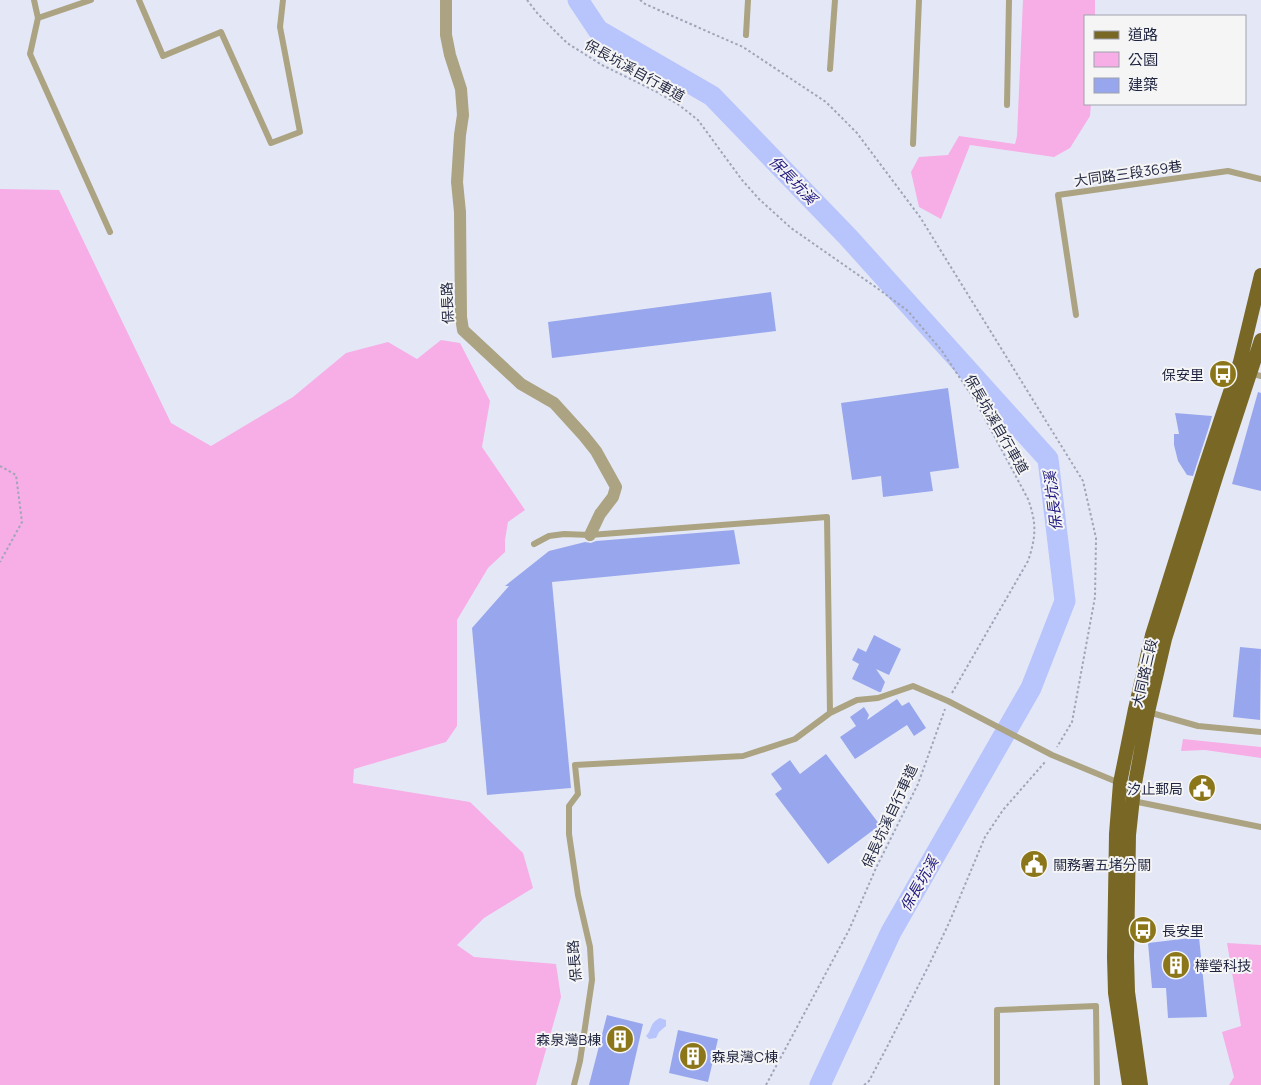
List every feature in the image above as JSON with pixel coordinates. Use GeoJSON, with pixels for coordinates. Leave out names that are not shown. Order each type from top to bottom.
{"type":"FeatureCollection","features":[{"type":"Feature","properties":{"kind":"main road","name":"大同路三段"},"geometry":{"type":"LineString","coordinates":[[1141,1085],[1128,992],[1129,835],[1141,711],[1152,635],[1240,362],[1261,275]]}},
{"type":"Feature","properties":{"kind":"main road","name":"大同路三段"},"geometry":{"type":"LineString","coordinates":[[1129,1085],[1116,993],[1114,957],[1116,834],[1120,783],[1141,711],[1217,474],[1256,375],[1260,347]]}},
{"type":"Feature","properties":{"kind":"street","name":"保長路"},"geometry":{"type":"LineString","coordinates":[[446,0],[446,35],[460,89],[463,115],[457,182],[460,212],[461,317],[463,330],[521,384],[554,403],[596,451],[616,487],[613,497],[600,514],[590,535]]}},
{"type":"Feature","properties":{"kind":"lane"},"geometry":{"type":"LineString","coordinates":[[34,0],[38,18],[30,54],[110,232]]}},
{"type":"Feature","properties":{"kind":"lane"},"geometry":{"type":"LineString","coordinates":[[38,18],[91,0]]}},
{"type":"Feature","properties":{"kind":"lane"},"geometry":{"type":"LineString","coordinates":[[139,0],[163,56],[221,32],[271,143],[300,132],[280,27],[283,0]]}},
{"type":"Feature","properties":{"kind":"lane"},"geometry":{"type":"LineString","coordinates":[[746,35],[748,0]]}},
{"type":"Feature","properties":{"kind":"lane"},"geometry":{"type":"LineString","coordinates":[[830,69],[835,0]]}},
{"type":"Feature","properties":{"kind":"lane"},"geometry":{"type":"LineString","coordinates":[[913,144],[919,0]]}},
{"type":"Feature","properties":{"kind":"lane"},"geometry":{"type":"LineString","coordinates":[[1007,105],[1009,0]]}},
{"type":"Feature","properties":{"kind":"lane","name":"大同路三段369巷"},"geometry":{"type":"LineString","coordinates":[[1076,315],[1058,195],[1228,172],[1261,179]]}},
{"type":"Feature","properties":{"kind":"lane"},"geometry":{"type":"LineString","coordinates":[[534,544],[549,536],[564,534],[590,535],[827,517],[830,713],[857,700],[878,698],[913,686],[1052,755],[1120,783],[1134,795],[1261,827]]}},
{"type":"Feature","properties":{"kind":"lane"},"geometry":{"type":"LineString","coordinates":[[1141,711],[1198,726],[1261,732]]}},
{"type":"Feature","properties":{"kind":"lane","name":"保長路"},"geometry":{"type":"LineString","coordinates":[[574,1085],[580,1061],[592,980],[590,947],[578,895],[569,834],[569,806],[578,794],[575,765],[743,756],[795,739],[830,713]]}},
{"type":"Feature","properties":{"kind":"lane"},"geometry":{"type":"LineString","coordinates":[[996,1085],[997,1010],[1096,1006],[1097,1085]]}},
{"type":"Feature","properties":{"kind":"path","name":"保長坑溪自行車道"},"geometry":{"type":"LineString","coordinates":[[527,0],[567,43],[602,66],[655,91],[679,105],[698,120],[742,180],[759,199],[791,228],[908,311],[942,351],[976,402],[1028,499],[1033,514],[1035,529],[1028,561],[948,702],[918,784],[876,868],[849,930],[766,1085]]}},
{"type":"Feature","properties":{"kind":"path"},"geometry":{"type":"LineString","coordinates":[[640,0],[645,4],[743,47],[826,102],[857,132],[920,217],[1083,481],[1096,538],[1095,597],[1072,722],[1052,755],[1003,810],[985,838],[949,923],[925,973],[869,1081],[864,1085]]}},
{"type":"Feature","properties":{"kind":"path"},"geometry":{"type":"LineString","coordinates":[[0,466],[16,475],[22,522],[0,562]]}},
{"type":"Feature","properties":{"kind":"green space"},"geometry":{"type":"Polygon","coordinates":[[[1023,0],[1095,0],[1095,15],[1084,15],[1084,105],[1091,105],[1090,116],[1070,148],[1054,157],[970,145],[941,219],[919,207],[911,172],[919,157],[948,155],[959,136],[1015,144],[1017,136],[1023,0]]]}},
{"type":"Feature","properties":{"kind":"green space"},"geometry":{"type":"Polygon","coordinates":[[[0,189],[59,190],[171,423],[211,446],[293,397],[346,353],[388,342],[417,359],[441,340],[460,343],[490,401],[482,447],[525,510],[508,522],[505,552],[488,568],[457,620],[457,726],[446,742],[354,769],[353,783],[470,802],[523,853],[533,888],[484,918],[457,945],[474,957],[556,964],[561,997],[536,1085],[0,1085],[0,189]]]}},
{"type":"Feature","properties":{"kind":"green space"},"geometry":{"type":"Polygon","coordinates":[[[1183,739],[1261,747],[1261,758],[1205,750],[1181,751],[1183,739]]]}},
{"type":"Feature","properties":{"kind":"green space"},"geometry":{"type":"Polygon","coordinates":[[[1227,943],[1261,945],[1261,1085],[1229,1085],[1234,1077],[1222,1032],[1241,1026],[1227,943]]]}},
{"type":"Feature","properties":{"kind":"water"},"geometry":{"type":"Polygon","coordinates":[[[660,1018],[666,1020],[666,1026],[659,1032],[656,1038],[649,1039],[646,1036],[654,1022],[660,1018]]]}},
{"type":"Feature","properties":{"kind":"building"},"geometry":{"type":"Polygon","coordinates":[[[771,292],[776,331],[552,358],[548,322],[771,292]]]}},
{"type":"Feature","properties":{"kind":"building"},"geometry":{"type":"Polygon","coordinates":[[[948,388],[959,468],[930,472],[933,491],[883,497],[881,476],[852,480],[841,403],[948,388]]]}},
{"type":"Feature","properties":{"kind":"building"},"geometry":{"type":"Polygon","coordinates":[[[1258,392],[1261,393],[1261,491],[1232,484],[1258,392]]]}},
{"type":"Feature","properties":{"kind":"building"},"geometry":{"type":"Polygon","coordinates":[[[1175,413],[1212,416],[1193,476],[1187,475],[1178,461],[1174,445],[1174,434],[1179,434],[1175,413]]]}},
{"type":"Feature","properties":{"kind":"building"},"geometry":{"type":"Polygon","coordinates":[[[734,530],[740,564],[552,582],[571,788],[487,795],[472,628],[509,586],[505,586],[549,551],[585,542],[734,530]]]}},
{"type":"Feature","properties":{"kind":"building"},"geometry":{"type":"Polygon","coordinates":[[[874,635],[901,649],[889,675],[876,669],[885,682],[881,692],[852,679],[859,664],[852,660],[858,648],[866,652],[874,635]]]}},
{"type":"Feature","properties":{"kind":"building"},"geometry":{"type":"Polygon","coordinates":[[[1240,647],[1261,649],[1260,720],[1233,717],[1240,647]]]}},
{"type":"Feature","properties":{"kind":"building"},"geometry":{"type":"Polygon","coordinates":[[[897,699],[902,706],[909,702],[926,728],[914,736],[907,725],[855,759],[840,737],[856,726],[850,717],[864,707],[869,715],[867,720],[897,699]]]}},
{"type":"Feature","properties":{"kind":"building"},"geometry":{"type":"Polygon","coordinates":[[[826,754],[880,825],[828,864],[775,794],[782,789],[771,774],[790,760],[800,774],[826,754]]]}},
{"type":"Feature","properties":{"kind":"building","name":"樺瑩科技"},"geometry":{"type":"Polygon","coordinates":[[[1199,937],[1207,1017],[1168,1018],[1166,988],[1152,988],[1148,943],[1199,937]]]}},
{"type":"Feature","properties":{"kind":"building"},"geometry":{"type":"Polygon","coordinates":[[[607,1015],[643,1024],[629,1085],[589,1085],[607,1015]]]}},
{"type":"Feature","properties":{"kind":"building","name":"森泉灣C棟"},"geometry":{"type":"Polygon","coordinates":[[[678,1030],[718,1039],[708,1082],[669,1073],[678,1030]]]}},
{"type":"Feature","properties":{"kind":"waterway","name":"保長坑溪"},"geometry":{"type":"LineString","coordinates":[[578,0],[598,30],[712,96],[848,237],[1048,459],[1065,601],[1031,688],[891,932],[820,1085]]}},
{"type":"Feature","properties":{"kind":"place","name":"保安里"},"geometry":{"type":"Point","coordinates":[1223,374]}},
{"type":"Feature","properties":{"kind":"place","name":"汐止郵局"},"geometry":{"type":"Point","coordinates":[1202,788]}},
{"type":"Feature","properties":{"kind":"place","name":"關務署五堵分關"},"geometry":{"type":"Point","coordinates":[1034,864]}},
{"type":"Feature","properties":{"kind":"place","name":"長安里"},"geometry":{"type":"Point","coordinates":[1143,930]}},
{"type":"Feature","properties":{"kind":"place","name":"樺瑩科技"},"geometry":{"type":"Point","coordinates":[1176,965]}},
{"type":"Feature","properties":{"kind":"place","name":"森泉灣B棟"},"geometry":{"type":"Point","coordinates":[620,1039]}},
{"type":"Feature","properties":{"kind":"place","name":"森泉灣C棟"},"geometry":{"type":"Point","coordinates":[693,1056]}}]}
